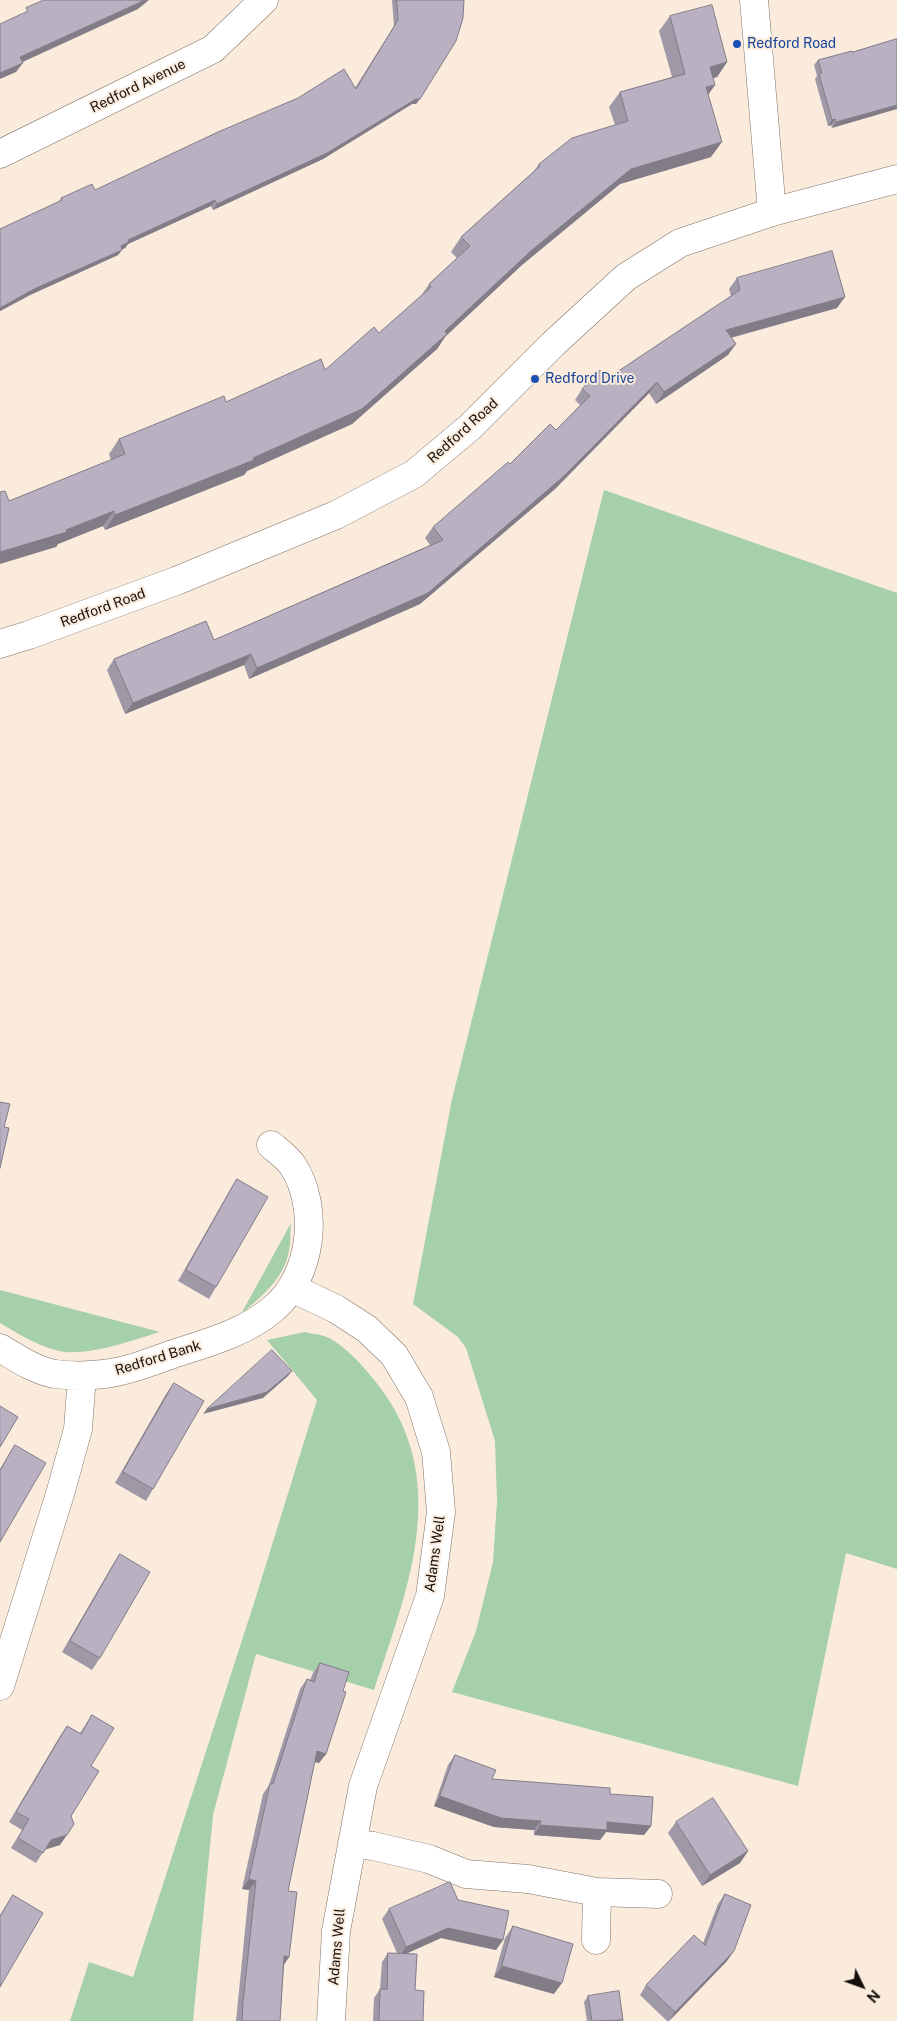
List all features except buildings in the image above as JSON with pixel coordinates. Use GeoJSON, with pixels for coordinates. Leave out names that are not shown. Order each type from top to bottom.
{"type":"FeatureCollection","features":[{"type":"Feature","properties":{"kind":"street","name":"Redford Avenue"},"geometry":{"type":"LineString","coordinates":[[0,154],[212,49],[264,0]]}},
{"type":"Feature","properties":{"kind":"street"},"geometry":{"type":"LineString","coordinates":[[754,0],[772,212]]}},
{"type":"Feature","properties":{"kind":"street","name":"Redford Road"},"geometry":{"type":"LineString","coordinates":[[0,644],[29,635],[194,573],[336,515],[414,474],[470,427],[553,344],[626,278],[680,243],[772,212],[897,179]]}},
{"type":"Feature","properties":{"kind":"street","name":"Redford Bank"},"geometry":{"type":"LineString","coordinates":[[0,1348],[29,1366],[54,1374],[82,1376],[104,1374],[128,1370],[231,1335],[274,1309],[292,1288],[301,1267],[307,1246],[309,1216],[303,1188],[292,1166],[272,1145]]}},
{"type":"Feature","properties":{"kind":"street","name":"Adams Well"},"geometry":{"type":"LineString","coordinates":[[292,1288],[336,1309],[367,1330],[394,1355],[419,1397],[436,1452],[441,1512],[430,1596],[363,1786],[336,1931],[331,2021]]}},
{"type":"Feature","properties":{"kind":"street"},"geometry":{"type":"LineString","coordinates":[[0,1686],[60,1494],[78,1429],[82,1376]]}},
{"type":"Feature","properties":{"kind":"street"},"geometry":{"type":"LineString","coordinates":[[352,1844],[373,1846],[429,1859],[466,1874],[528,1879],[597,1892],[658,1894]]}},
{"type":"Feature","properties":{"kind":"street"},"geometry":{"type":"LineString","coordinates":[[596,1940],[597,1892]]}},
{"type":"Feature","properties":{"kind":"green space"},"geometry":{"type":"Polygon","coordinates":[[[604,490],[897,593],[897,1569],[846,1553],[798,1786],[452,1692],[476,1631],[493,1562],[497,1501],[495,1441],[466,1348],[458,1337],[413,1304],[452,1099],[604,490]]]}},
{"type":"Feature","properties":{"kind":"green space"},"geometry":{"type":"Polygon","coordinates":[[[291,1223],[290,1247],[283,1269],[271,1286],[241,1314],[291,1223]]]}},
{"type":"Feature","properties":{"kind":"green space"},"geometry":{"type":"Polygon","coordinates":[[[0,1290],[160,1332],[96,1350],[70,1352],[51,1349],[0,1323],[0,1290]]]}},
{"type":"Feature","properties":{"kind":"green space"},"geometry":{"type":"Polygon","coordinates":[[[305,1332],[322,1335],[338,1343],[364,1368],[375,1381],[399,1418],[413,1455],[418,1494],[417,1532],[410,1572],[400,1611],[374,1690],[256,1654],[213,1815],[193,2021],[70,2021],[89,1962],[133,1977],[254,1603],[317,1400],[267,1340],[305,1332]]]}},
{"type":"Feature","properties":{"kind":"place","name":"Redford Road"},"geometry":{"type":"Point","coordinates":[737,44]}},
{"type":"Feature","properties":{"kind":"place","name":"Redford Drive"},"geometry":{"type":"Point","coordinates":[535,379]}}]}
